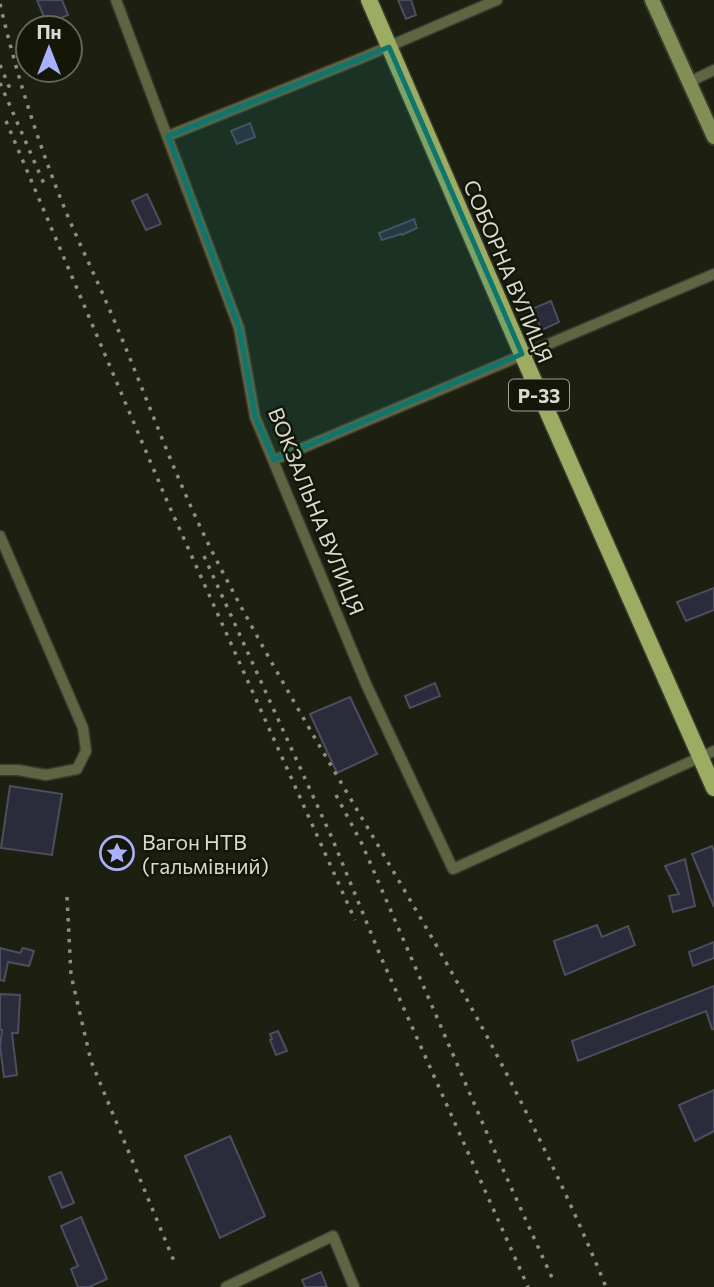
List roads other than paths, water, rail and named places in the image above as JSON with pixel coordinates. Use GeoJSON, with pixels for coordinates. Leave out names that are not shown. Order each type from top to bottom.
{"type":"FeatureCollection","features":[{"type":"Feature","properties":{"kind":"main road","name":"СОБОРНА ВУЛИЦЯ"},"geometry":{"type":"LineString","coordinates":[[369,0],[522,355],[707,754],[714,788]]}},
{"type":"Feature","properties":{"kind":"street","name":"ВОКЗАЛЬНА ВУЛИЦЯ"},"geometry":{"type":"LineString","coordinates":[[116,0],[239,328],[255,416],[366,684],[453,869],[707,754]]}},
{"type":"Feature","properties":{"kind":"street"},"geometry":{"type":"LineString","coordinates":[[168,136],[389,47],[497,0]]}},
{"type":"Feature","properties":{"kind":"street"},"geometry":{"type":"LineString","coordinates":[[652,0],[714,137]]}},
{"type":"Feature","properties":{"kind":"street"},"geometry":{"type":"LineString","coordinates":[[689,82],[714,70]]}},
{"type":"Feature","properties":{"kind":"street"},"geometry":{"type":"LineString","coordinates":[[274,460],[714,274]]}},
{"type":"Feature","properties":{"kind":"street"},"geometry":{"type":"LineString","coordinates":[[0,536],[83,728],[86,751],[77,769],[46,775],[0,770]]}},
{"type":"Feature","properties":{"kind":"street"},"geometry":{"type":"LineString","coordinates":[[226,1287],[332,1236],[354,1287]]}},
{"type":"Feature","properties":{"kind":"railway"},"geometry":{"type":"LineString","coordinates":[[0,4],[27,104],[67,215],[122,338],[202,532],[282,681],[483,1029],[548,1156],[606,1287]]}},
{"type":"Feature","properties":{"kind":"railway"},"geometry":{"type":"LineString","coordinates":[[0,65],[11,91]]}},
{"type":"Feature","properties":{"kind":"railway"},"geometry":{"type":"LineString","coordinates":[[0,83],[45,186]]}},
{"type":"Feature","properties":{"kind":"railway"},"geometry":{"type":"LineString","coordinates":[[6,121],[167,501],[355,920]]}},
{"type":"Feature","properties":{"kind":"railway"},"geometry":{"type":"LineString","coordinates":[[204,556],[332,838],[380,955],[528,1287]]}},
{"type":"Feature","properties":{"kind":"railway"},"geometry":{"type":"LineString","coordinates":[[336,795],[362,844],[553,1280]]}},
{"type":"Feature","properties":{"kind":"railway"},"geometry":{"type":"LineString","coordinates":[[67,897],[71,975],[91,1061],[176,1266]]}},
{"type":"Feature","properties":{"kind":"place","name":"Вагон НТВ (гальмівний)"},"geometry":{"type":"Point","coordinates":[117,853]}}]}
